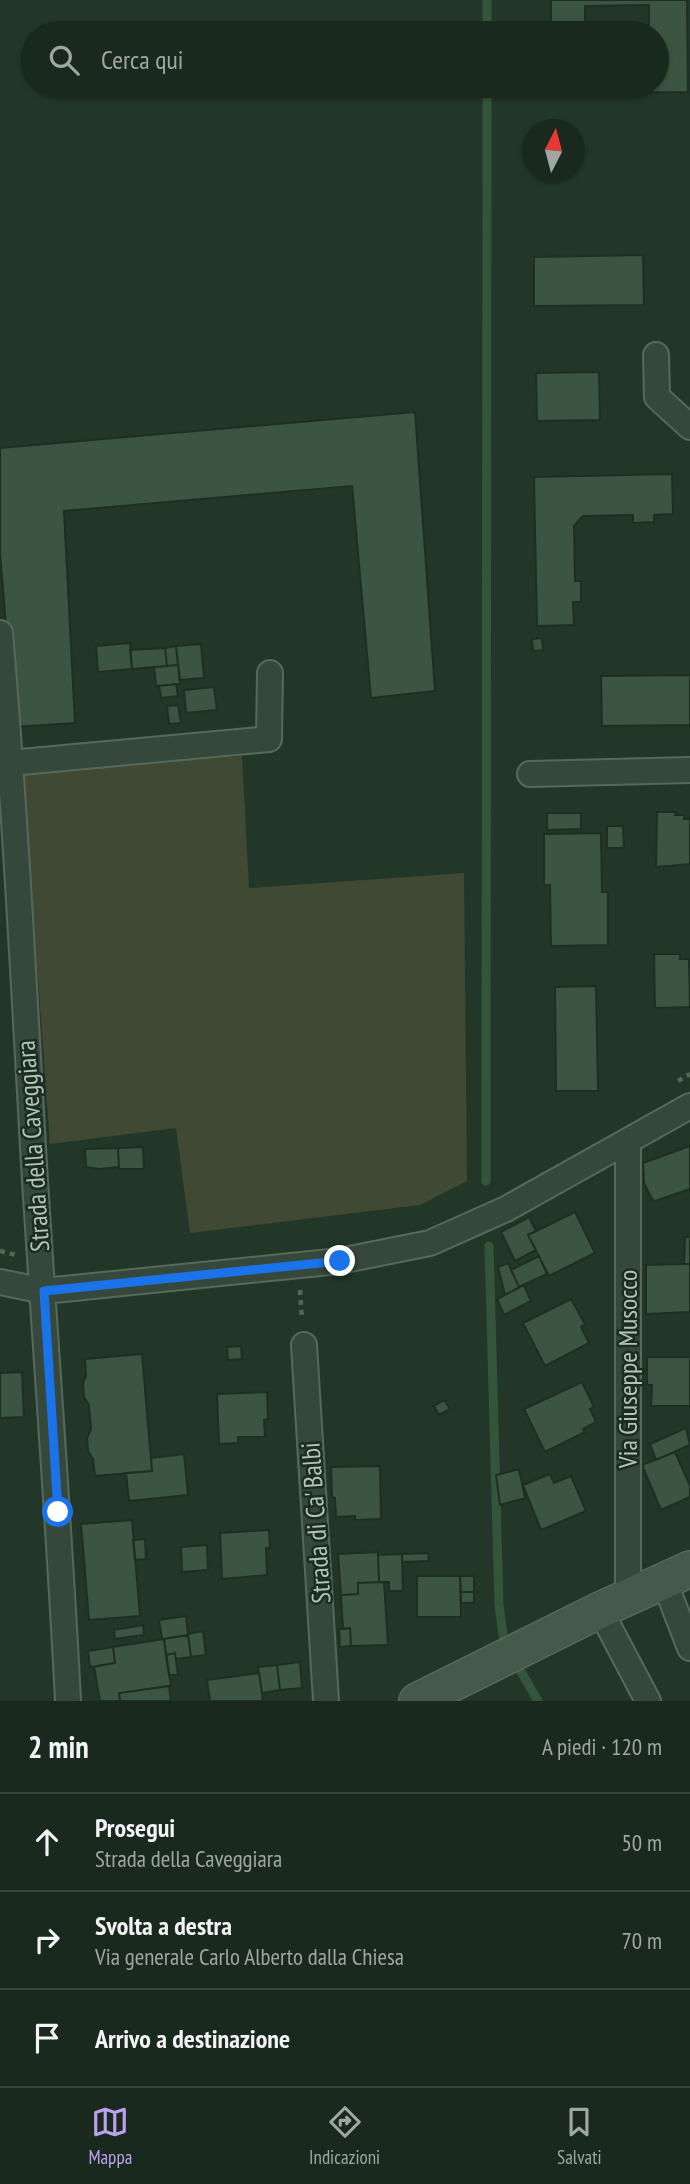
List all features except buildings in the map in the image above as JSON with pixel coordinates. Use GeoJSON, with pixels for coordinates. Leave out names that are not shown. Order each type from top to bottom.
{"type":"FeatureCollection","features":[{"type":"Feature","properties":{"kind":"main road"},"geometry":{"type":"LineString","coordinates":[[418,1701],[459,1691],[516,1652],[677,1575]]}},
{"type":"Feature","properties":{"kind":"street"},"geometry":{"type":"LineString","coordinates":[[656,355],[657,397],[690,427]]}},
{"type":"Feature","properties":{"kind":"street","name":"Strada della Caveggiara"},"geometry":{"type":"LineString","coordinates":[[0,633],[44,1291],[68,1701]]}},
{"type":"Feature","properties":{"kind":"street"},"geometry":{"type":"LineString","coordinates":[[10,763],[269,738],[270,673]]}},
{"type":"Feature","properties":{"kind":"street"},"geometry":{"type":"LineString","coordinates":[[530,774],[690,770]]}},
{"type":"Feature","properties":{"kind":"street"},"geometry":{"type":"LineString","coordinates":[[0,1282],[44,1291],[340,1261],[430,1243],[506,1209],[690,1106]]}},
{"type":"Feature","properties":{"kind":"street","name":"Via Giuseppe Musocco"},"geometry":{"type":"LineString","coordinates":[[614,1604],[628,1141]]}},
{"type":"Feature","properties":{"kind":"street","name":"Strada di Ca' Balbi"},"geometry":{"type":"LineString","coordinates":[[304,1345],[327,1701]]}},
{"type":"Feature","properties":{"kind":"street"},"geometry":{"type":"LineString","coordinates":[[677,1575],[690,1648]]}},
{"type":"Feature","properties":{"kind":"street"},"geometry":{"type":"LineString","coordinates":[[614,1604],[648,1701]]}},
{"type":"Feature","properties":{"kind":"path"},"geometry":{"type":"LineString","coordinates":[[666,1087],[690,1074]]}},
{"type":"Feature","properties":{"kind":"path"},"geometry":{"type":"LineString","coordinates":[[0,1251],[40,1260]]}},
{"type":"Feature","properties":{"kind":"path"},"geometry":{"type":"LineString","coordinates":[[298,1266],[304,1345]]}},
{"type":"Feature","properties":{"kind":"green space"},"geometry":{"type":"Polygon","coordinates":[[[242,756],[249,888],[464,873],[467,1181],[420,1205],[190,1233],[176,1128],[50,1144],[23,772],[242,756]]]}},
{"type":"Feature","properties":{"kind":"waterway"},"geometry":{"type":"LineString","coordinates":[[487,0],[487,21]]}},
{"type":"Feature","properties":{"kind":"waterway"},"geometry":{"type":"LineString","coordinates":[[486,1181],[487,98]]}},
{"type":"Feature","properties":{"kind":"waterway"},"geometry":{"type":"LineString","coordinates":[[489,1246],[499,1605],[504,1642]]}},
{"type":"Feature","properties":{"kind":"waterway"},"geometry":{"type":"LineString","coordinates":[[520,1670],[538,1701]]}},
{"type":"Feature","properties":{"kind":"route"},"geometry":{"type":"LineString","coordinates":[[58,1512],[44,1291],[340,1261]]}}]}
